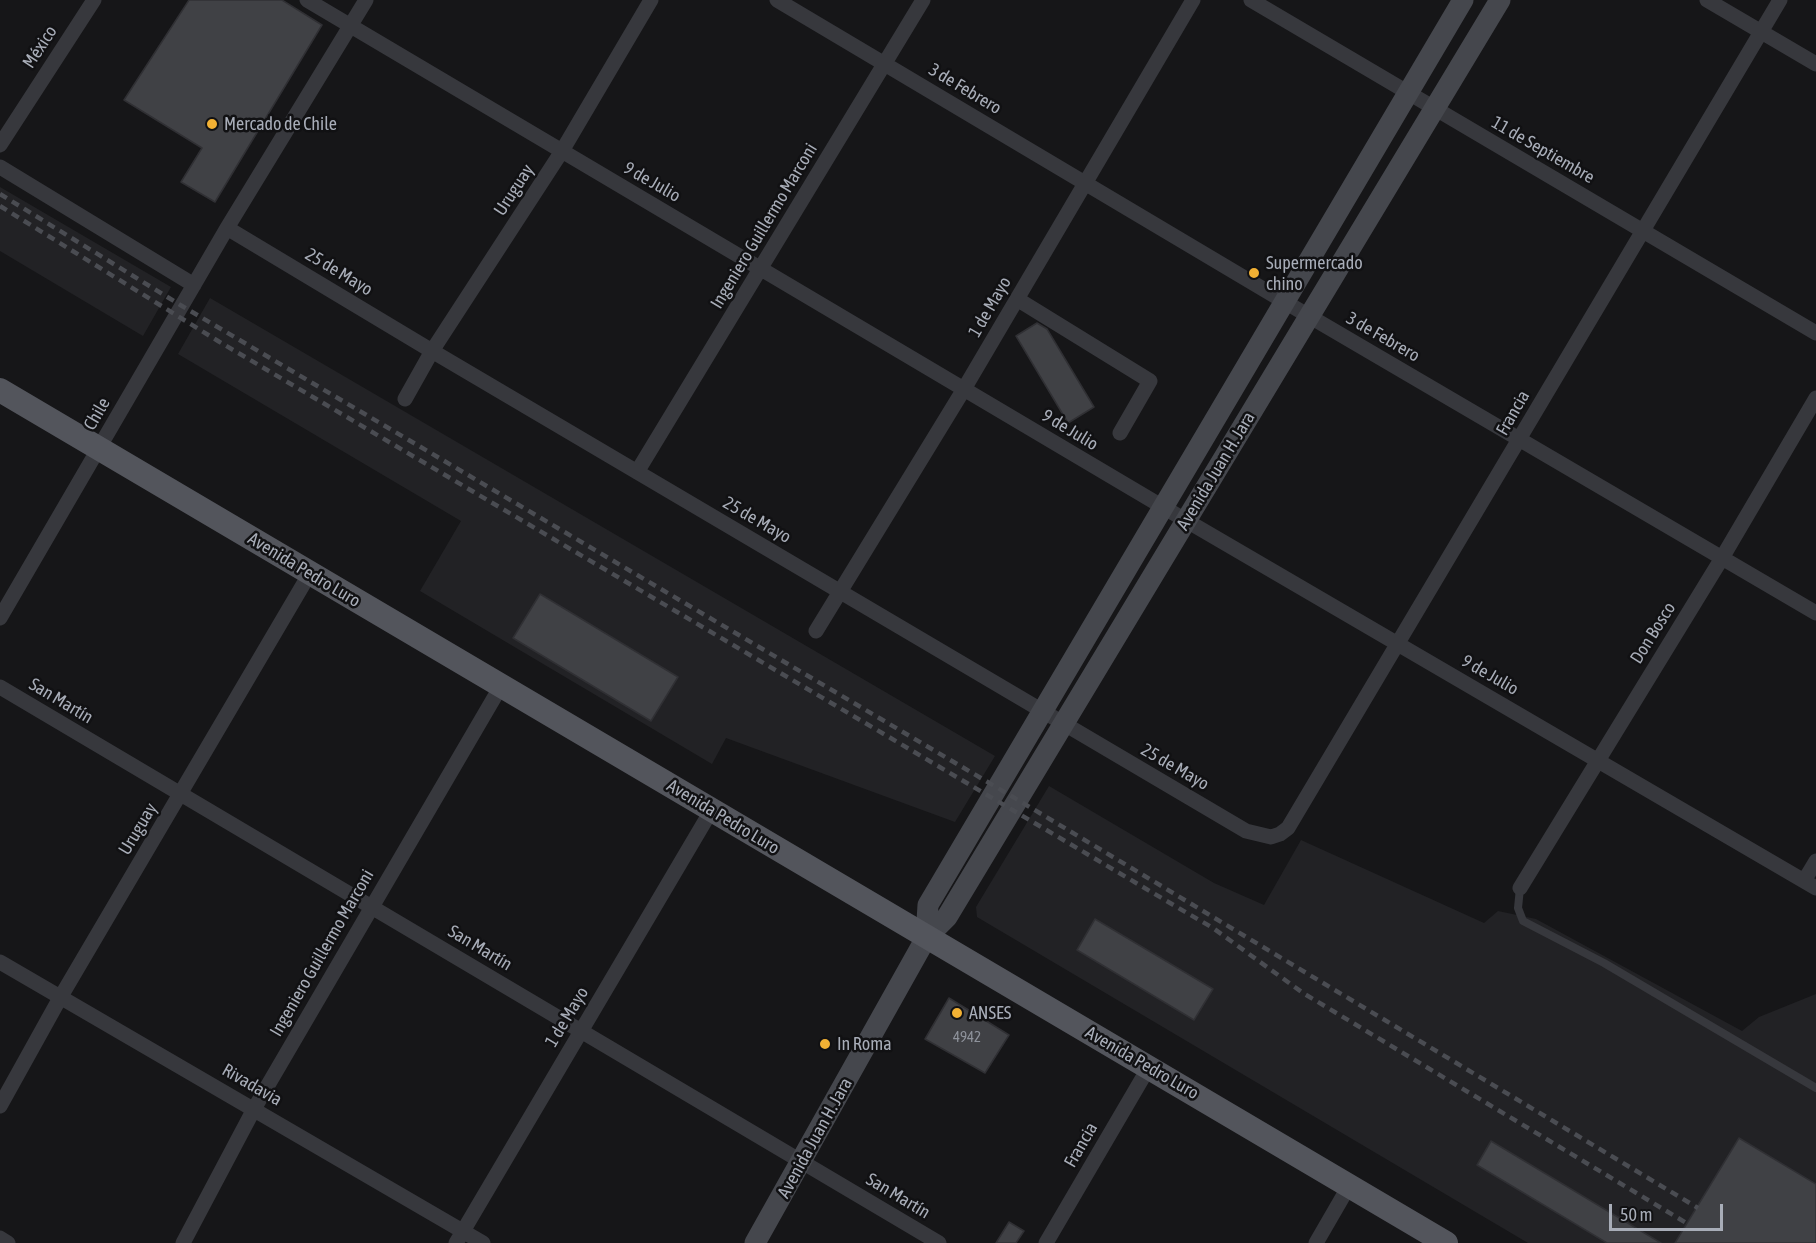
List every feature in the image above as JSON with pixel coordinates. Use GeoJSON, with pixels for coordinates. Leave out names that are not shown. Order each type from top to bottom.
{"type":"FeatureCollection","features":[{"type":"Feature","properties":{"kind":"main road","name":"Avenida Juan H. Jara"},"geometry":{"type":"LineString","coordinates":[[926,938],[928,905],[1463,0]]}},
{"type":"Feature","properties":{"kind":"main road","name":"Avenida Juan H. Jara"},"geometry":{"type":"LineString","coordinates":[[755,1243],[926,938],[947,917],[1500,0]]}},
{"type":"Feature","properties":{"kind":"main road","name":"Avenida Pedro Luro"},"geometry":{"type":"LineString","coordinates":[[0,390],[1446,1243]]}},
{"type":"Feature","properties":{"kind":"street","name":"México"},"geometry":{"type":"LineString","coordinates":[[0,145],[94,0]]}},
{"type":"Feature","properties":{"kind":"street","name":"9 de Julio"},"geometry":{"type":"LineString","coordinates":[[307,0],[1163,507],[1810,885]]}},
{"type":"Feature","properties":{"kind":"street","name":"Chile"},"geometry":{"type":"LineString","coordinates":[[0,618],[227,228],[366,0]]}},
{"type":"Feature","properties":{"kind":"street","name":"Uruguay"},"geometry":{"type":"LineString","coordinates":[[405,399],[432,351],[562,151],[651,0]]}},
{"type":"Feature","properties":{"kind":"street","name":"3 de Febrero"},"geometry":{"type":"LineString","coordinates":[[777,0],[1285,302],[1816,613]]}},
{"type":"Feature","properties":{"kind":"street","name":"Ingeniero Guillermo Marconi"},"geometry":{"type":"LineString","coordinates":[[637,472],[923,0]]}},
{"type":"Feature","properties":{"kind":"street","name":"1 de Mayo"},"geometry":{"type":"LineString","coordinates":[[816,631],[964,389],[1193,0]]}},
{"type":"Feature","properties":{"kind":"street","name":"11 de Septiembre"},"geometry":{"type":"LineString","coordinates":[[1251,0],[1816,333]]}},
{"type":"Feature","properties":{"kind":"street"},"geometry":{"type":"LineString","coordinates":[[1707,0],[1816,64]]}},
{"type":"Feature","properties":{"kind":"street","name":"Francia"},"geometry":{"type":"LineString","coordinates":[[1271,837],[1288,828],[1780,0]]}},
{"type":"Feature","properties":{"kind":"street"},"geometry":{"type":"LineString","coordinates":[[0,167],[194,285]]}},
{"type":"Feature","properties":{"kind":"street","name":"25 de Mayo"},"geometry":{"type":"LineString","coordinates":[[227,228],[1246,831],[1271,837]]}},
{"type":"Feature","properties":{"kind":"street"},"geometry":{"type":"LineString","coordinates":[[1017,299],[1150,381],[1120,433]]}},
{"type":"Feature","properties":{"kind":"street","name":"Don Bosco"},"geometry":{"type":"LineString","coordinates":[[1520,888],[1722,558],[1816,398]]}},
{"type":"Feature","properties":{"kind":"street","name":"Uruguay"},"geometry":{"type":"LineString","coordinates":[[0,1106],[60,998],[310,573]]}},
{"type":"Feature","properties":{"kind":"street","name":"Ingeniero Guillermo Marconi"},"geometry":{"type":"LineString","coordinates":[[183,1243],[254,1109],[501,686]]}},
{"type":"Feature","properties":{"kind":"street","name":"San Martín"},"geometry":{"type":"LineString","coordinates":[[0,687],[939,1243]]}},
{"type":"Feature","properties":{"kind":"street","name":"1 de Mayo"},"geometry":{"type":"LineString","coordinates":[[459,1237],[711,811]]}},
{"type":"Feature","properties":{"kind":"street"},"geometry":{"type":"LineString","coordinates":[[1810,885],[1816,861]]}},
{"type":"Feature","properties":{"kind":"street","name":"Rivadavia"},"geometry":{"type":"LineString","coordinates":[[0,962],[254,1109],[459,1237],[483,1243]]}},
{"type":"Feature","properties":{"kind":"street","name":"Francia"},"geometry":{"type":"LineString","coordinates":[[1046,1243],[1149,1067]]}},
{"type":"Feature","properties":{"kind":"street"},"geometry":{"type":"LineString","coordinates":[[1316,1243],[1349,1186]]}},
{"type":"Feature","properties":{"kind":"street"},"geometry":{"type":"LineString","coordinates":[[0,1238],[8,1243]]}},
{"type":"Feature","properties":{"kind":"lane"},"geometry":{"type":"LineString","coordinates":[[1520,888],[1518,908],[1523,921],[1604,963],[1816,1088]]}},
{"type":"Feature","properties":{"kind":"shaded area"},"geometry":{"type":"Polygon","coordinates":[[[0,187],[171,287],[143,336],[0,251],[0,187]]]}},
{"type":"Feature","properties":{"kind":"shaded area"},"geometry":{"type":"Polygon","coordinates":[[[210,298],[995,756],[955,822],[726,738],[712,764],[420,591],[461,521],[178,354],[210,298]]]}},
{"type":"Feature","properties":{"kind":"shaded area"},"geometry":{"type":"Polygon","coordinates":[[[1049,786],[1214,883],[1264,905],[1301,840],[1484,923],[1498,911],[1536,919],[1742,1031],[1759,1017],[1816,994],[1816,1243],[1528,1243],[977,917],[976,907],[1049,786]]]}},
{"type":"Feature","properties":{"kind":"building","name":"Mercado de Chile"},"geometry":{"type":"Polygon","coordinates":[[[189,0],[282,0],[322,25],[215,202],[181,182],[202,148],[124,100],[189,0]]]}},
{"type":"Feature","properties":{"kind":"building"},"geometry":{"type":"Polygon","coordinates":[[[1037,323],[1047,329],[1094,407],[1068,423],[1016,336],[1037,323]]]}},
{"type":"Feature","properties":{"kind":"building"},"geometry":{"type":"Polygon","coordinates":[[[540,594],[678,677],[651,721],[513,638],[540,594]]]}},
{"type":"Feature","properties":{"kind":"building"},"geometry":{"type":"Polygon","coordinates":[[[1095,919],[1213,989],[1194,1020],[1077,950],[1095,919]]]}},
{"type":"Feature","properties":{"kind":"building","name":"ANSES"},"geometry":{"type":"Polygon","coordinates":[[[949,998],[1009,1035],[985,1073],[925,1039],[949,998]]]}},
{"type":"Feature","properties":{"kind":"building"},"geometry":{"type":"Polygon","coordinates":[[[1739,1138],[1816,1184],[1816,1243],[1675,1243],[1739,1138]]]}},
{"type":"Feature","properties":{"kind":"building"},"geometry":{"type":"Polygon","coordinates":[[[1491,1141],[1661,1243],[1607,1243],[1477,1165],[1491,1141]]]}},
{"type":"Feature","properties":{"kind":"building"},"geometry":{"type":"Polygon","coordinates":[[[1009,1222],[1024,1231],[1016,1243],[996,1243],[1009,1222]]]}},
{"type":"Feature","properties":{"kind":"railway"},"geometry":{"type":"LineString","coordinates":[[0,194],[182,306],[1018,800],[1698,1208]]}},
{"type":"Feature","properties":{"kind":"railway"},"geometry":{"type":"LineString","coordinates":[[0,206],[218,341],[1213,928],[1303,993],[1688,1224]]}},
{"type":"Feature","properties":{"kind":"place","name":"Mercado de Chile"},"geometry":{"type":"Point","coordinates":[212,124]}},
{"type":"Feature","properties":{"kind":"place","name":"Supermercado chino"},"geometry":{"type":"Point","coordinates":[1254,273]}},
{"type":"Feature","properties":{"kind":"place","name":"ANSES"},"geometry":{"type":"Point","coordinates":[957,1013]}},
{"type":"Feature","properties":{"kind":"place","name":"In Roma"},"geometry":{"type":"Point","coordinates":[825,1044]}}]}
